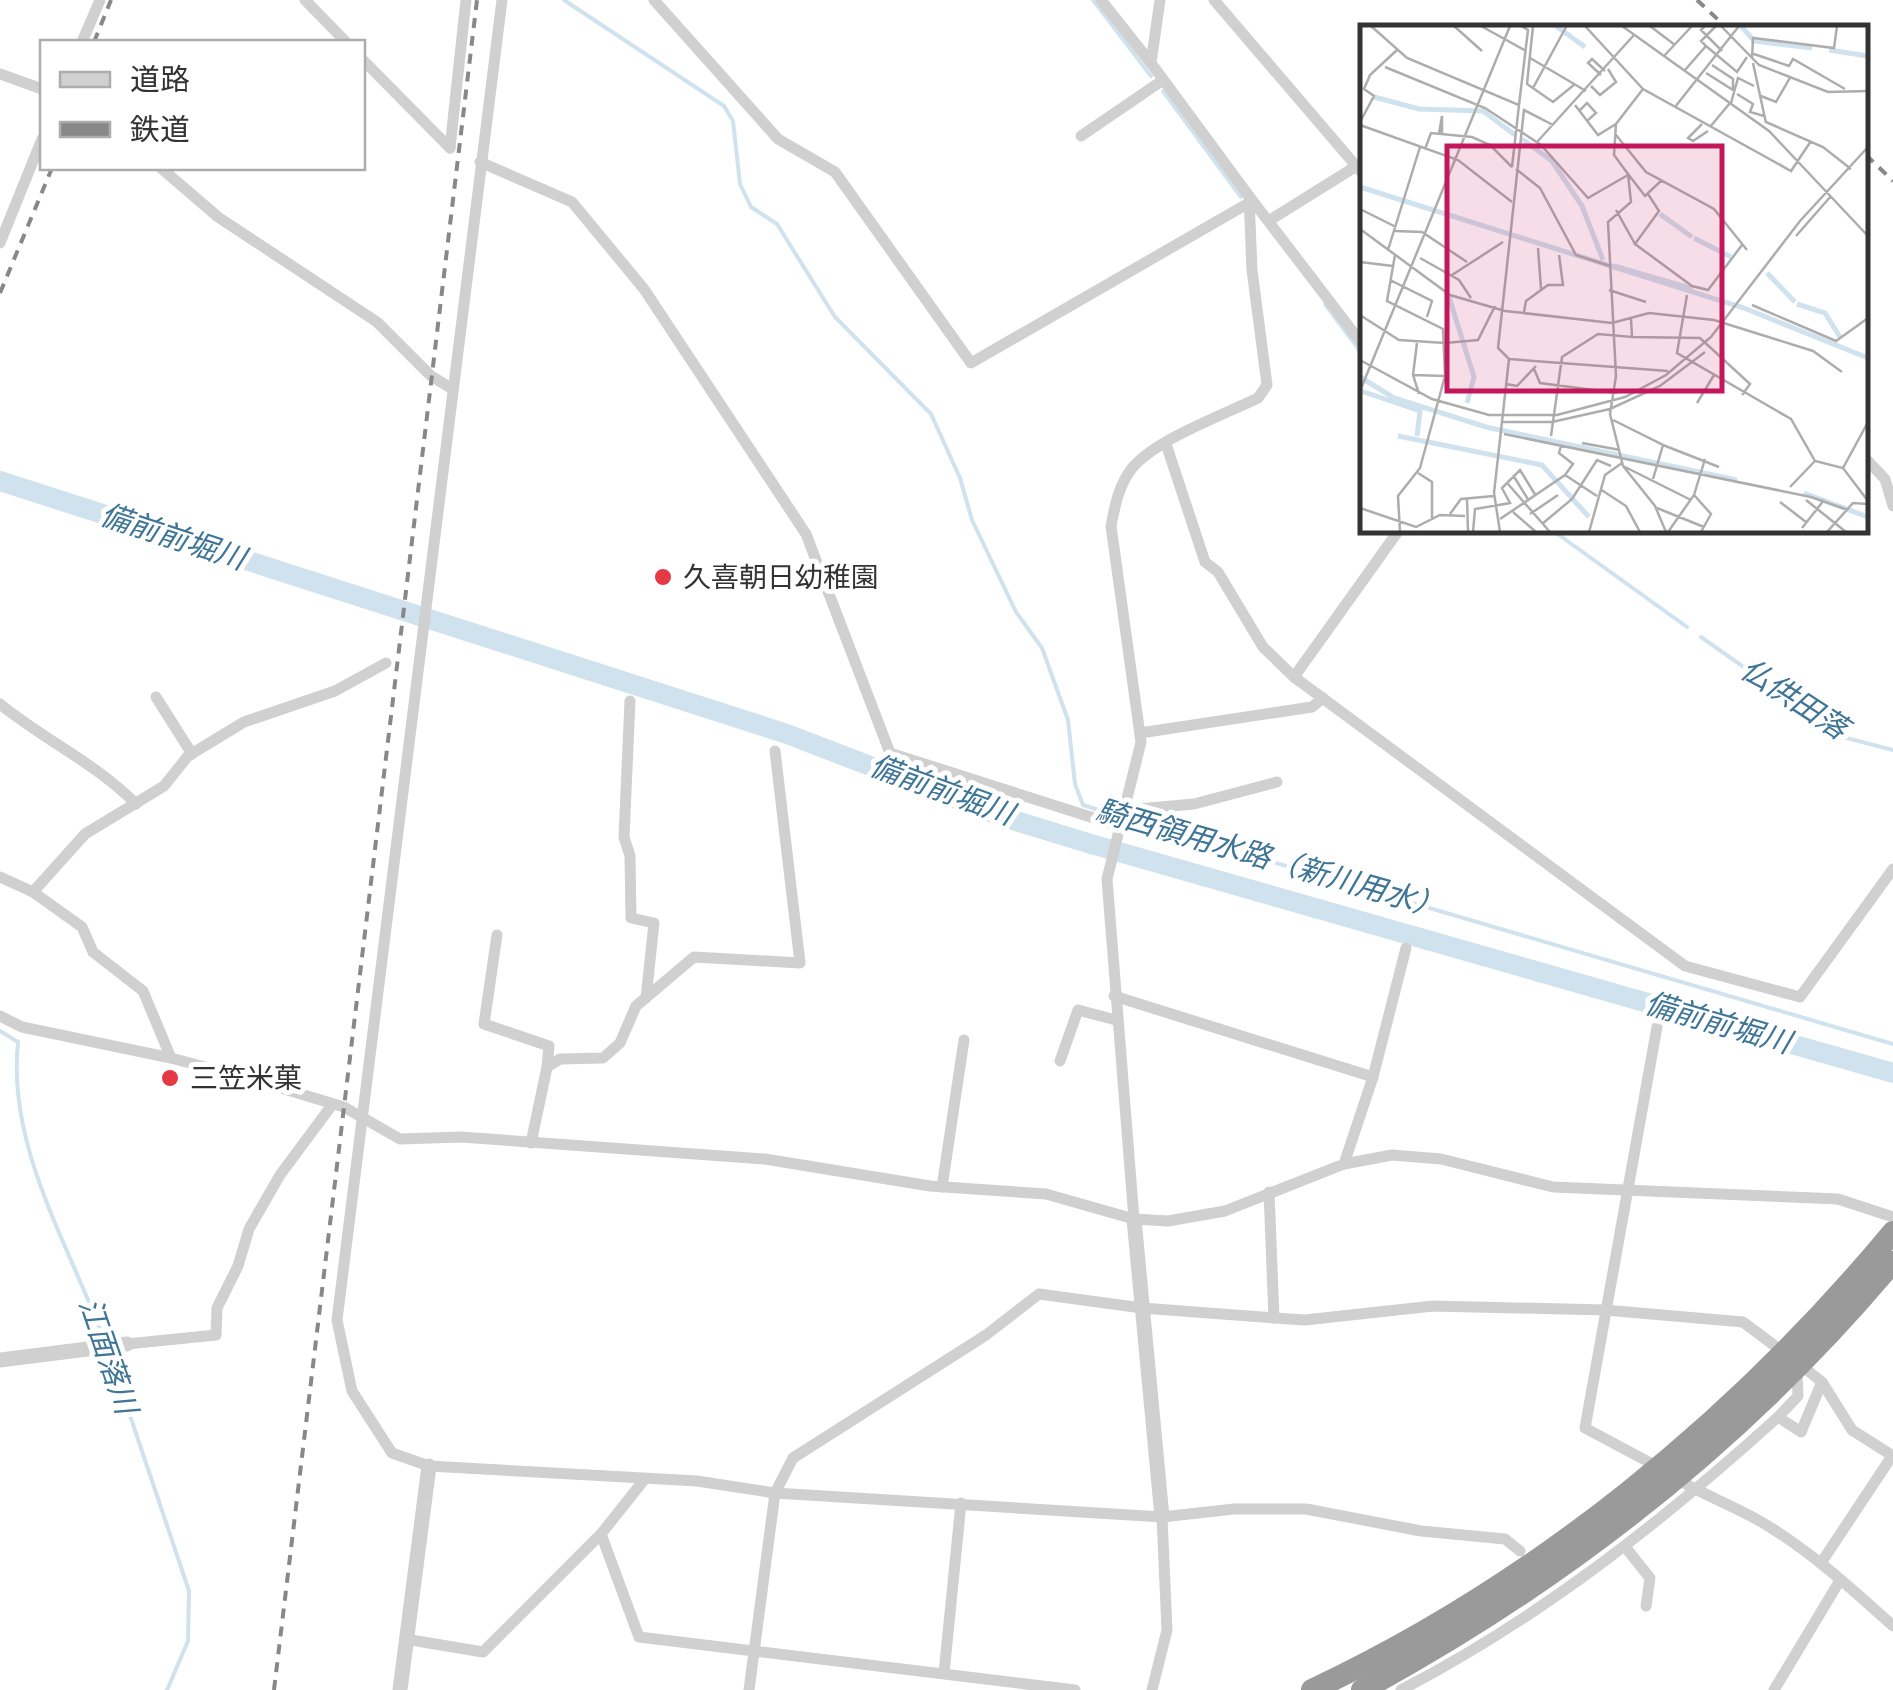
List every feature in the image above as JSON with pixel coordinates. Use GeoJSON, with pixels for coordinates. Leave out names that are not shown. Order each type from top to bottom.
{"type":"FeatureCollection","features":[{"type":"Feature","properties":{"kind":"highway"},"geometry":{"type":"LineString","coordinates":[[1312,1690],[1434,1626],[1512,1577],[1647,1477],[1769,1368],[1893,1232]]}},
{"type":"Feature","properties":{"kind":"highway"},"geometry":{"type":"LineString","coordinates":[[1362,1690],[1524,1595],[1646,1504],[1784,1383],[1893,1262]]}},
{"type":"Feature","properties":{"kind":"street"},"geometry":{"type":"LineString","coordinates":[[83,40],[100,0]]}},
{"type":"Feature","properties":{"kind":"street"},"geometry":{"type":"LineString","coordinates":[[305,0],[344,40]]}},
{"type":"Feature","properties":{"kind":"street"},"geometry":{"type":"LineString","coordinates":[[365,62],[450,148],[466,0]]}},
{"type":"Feature","properties":{"kind":"street"},"geometry":{"type":"LineString","coordinates":[[502,0],[337,1320],[352,1391],[392,1453],[428,1466],[696,1480],[775,1494],[1162,1517],[1306,1509],[1421,1530],[1505,1539],[1520,1551]]}},
{"type":"Feature","properties":{"kind":"street"},"geometry":{"type":"LineString","coordinates":[[654,0],[778,138],[835,172],[971,363],[1248,200]]}},
{"type":"Feature","properties":{"kind":"street"},"geometry":{"type":"LineString","coordinates":[[1102,0],[1152,63],[1248,200],[1270,220],[1360,340]]}},
{"type":"Feature","properties":{"kind":"street"},"geometry":{"type":"LineString","coordinates":[[1152,63],[1160,0]]}},
{"type":"Feature","properties":{"kind":"street"},"geometry":{"type":"LineString","coordinates":[[1214,0],[1359,171],[1270,220]]}},
{"type":"Feature","properties":{"kind":"street"},"geometry":{"type":"LineString","coordinates":[[0,74],[40,89]]}},
{"type":"Feature","properties":{"kind":"street"},"geometry":{"type":"LineString","coordinates":[[1081,136],[1163,80]]}},
{"type":"Feature","properties":{"kind":"street"},"geometry":{"type":"LineString","coordinates":[[0,243],[40,145]]}},
{"type":"Feature","properties":{"kind":"street"},"geometry":{"type":"LineString","coordinates":[[480,162],[572,202],[644,289],[806,534],[890,753],[1122,827]]}},
{"type":"Feature","properties":{"kind":"street"},"geometry":{"type":"LineString","coordinates":[[162,170],[218,218],[377,322],[432,376],[451,388]]}},
{"type":"Feature","properties":{"kind":"street"},"geometry":{"type":"LineString","coordinates":[[1152,1690],[1166,1630],[1162,1517],[1108,920],[1110,863],[1126,810],[1140,733],[1111,526],[1117,496],[1134,467],[1166,444],[1265,393],[1248,200]]}},
{"type":"Feature","properties":{"kind":"street"},"geometry":{"type":"LineString","coordinates":[[1166,444],[1206,562],[1218,572],[1262,647],[1294,677],[1686,966],[1800,996],[1893,869]]}},
{"type":"Feature","properties":{"kind":"street"},"geometry":{"type":"LineString","coordinates":[[1868,461],[1885,479],[1893,506]]}},
{"type":"Feature","properties":{"kind":"street"},"geometry":{"type":"LineString","coordinates":[[1294,677],[1398,532]]}},
{"type":"Feature","properties":{"kind":"street"},"geometry":{"type":"LineString","coordinates":[[33,892],[85,834],[164,786],[192,754],[244,722],[335,691],[386,662]]}},
{"type":"Feature","properties":{"kind":"street"},"geometry":{"type":"LineString","coordinates":[[156,697],[192,754]]}},
{"type":"Feature","properties":{"kind":"street"},"geometry":{"type":"LineString","coordinates":[[1140,733],[1312,707],[1323,698]]}},
{"type":"Feature","properties":{"kind":"street"},"geometry":{"type":"LineString","coordinates":[[630,701],[624,837],[630,856],[631,918],[654,923],[646,998]]}},
{"type":"Feature","properties":{"kind":"street"},"geometry":{"type":"LineString","coordinates":[[0,704],[42,738],[111,778],[136,804]]}},
{"type":"Feature","properties":{"kind":"street"},"geometry":{"type":"LineString","coordinates":[[547,1066],[560,1059],[603,1058],[620,1042],[636,1006],[694,957],[800,963],[775,751]]}},
{"type":"Feature","properties":{"kind":"street"},"geometry":{"type":"LineString","coordinates":[[1126,810],[1194,804],[1277,782]]}},
{"type":"Feature","properties":{"kind":"street"},"geometry":{"type":"LineString","coordinates":[[0,876],[33,892],[82,927],[93,952],[143,990],[171,1058]]}},
{"type":"Feature","properties":{"kind":"street"},"geometry":{"type":"LineString","coordinates":[[497,935],[484,1024],[549,1046],[530,1142]]}},
{"type":"Feature","properties":{"kind":"street"},"geometry":{"type":"LineString","coordinates":[[1344,1164],[1373,1077],[1406,948]]}},
{"type":"Feature","properties":{"kind":"street"},"geometry":{"type":"LineString","coordinates":[[1114,996],[1373,1077]]}},
{"type":"Feature","properties":{"kind":"street"},"geometry":{"type":"LineString","coordinates":[[1060,1061],[1078,1010],[1116,1020]]}},
{"type":"Feature","properties":{"kind":"street"},"geometry":{"type":"LineString","coordinates":[[0,1016],[22,1027],[171,1058],[332,1105],[400,1139],[461,1137],[765,1159],[942,1187],[1046,1194],[1134,1218],[1168,1221],[1225,1211],[1344,1164],[1392,1155],[1441,1160],[1553,1187],[1838,1199],[1893,1217]]}},
{"type":"Feature","properties":{"kind":"street"},"geometry":{"type":"LineString","coordinates":[[1657,1026],[1585,1428],[1696,1491],[1758,1520],[1822,1563],[1893,1626]]}},
{"type":"Feature","properties":{"kind":"street"},"geometry":{"type":"LineString","coordinates":[[942,1187],[964,1040]]}},
{"type":"Feature","properties":{"kind":"street"},"geometry":{"type":"LineString","coordinates":[[0,1360],[216,1335],[217,1308],[238,1266],[249,1229],[280,1175],[332,1105]]}},
{"type":"Feature","properties":{"kind":"street"},"geometry":{"type":"LineString","coordinates":[[1269,1192],[1274,1318]]}},
{"type":"Feature","properties":{"kind":"street"},"geometry":{"type":"LineString","coordinates":[[749,1690],[775,1494],[792,1458],[986,1335],[1039,1294],[1142,1308],[1305,1320],[1433,1306],[1606,1310],[1743,1322],[1822,1382],[1852,1430],[1892,1456],[1822,1563]]}},
{"type":"Feature","properties":{"kind":"street"},"geometry":{"type":"LineString","coordinates":[[1401,1690],[1471,1651],[1622,1550],[1696,1491],[1798,1396],[1799,1364]]}},
{"type":"Feature","properties":{"kind":"street"},"geometry":{"type":"LineString","coordinates":[[1778,1418],[1801,1432],[1822,1382]]}},
{"type":"Feature","properties":{"kind":"street"},"geometry":{"type":"LineString","coordinates":[[400,1690],[428,1466]]}},
{"type":"Feature","properties":{"kind":"street"},"geometry":{"type":"LineString","coordinates":[[405,1639],[483,1652],[601,1534],[644,1480]]}},
{"type":"Feature","properties":{"kind":"street"},"geometry":{"type":"LineString","coordinates":[[944,1674],[961,1503]]}},
{"type":"Feature","properties":{"kind":"street"},"geometry":{"type":"LineString","coordinates":[[601,1534],[639,1637],[1074,1690]]}},
{"type":"Feature","properties":{"kind":"street"},"geometry":{"type":"LineString","coordinates":[[1546,1534],[1552,1542],[1596,1543],[1622,1550],[1650,1578],[1646,1606]]}},
{"type":"Feature","properties":{"kind":"street"},"geometry":{"type":"LineString","coordinates":[[1774,1690],[1839,1582]]}},
{"type":"Feature","properties":{"kind":"waterway","name":"騎西領用水路（新川用水）"},"geometry":{"type":"LineString","coordinates":[[564,0],[724,106],[733,121],[740,184],[751,207],[777,224],[835,317],[931,414],[960,478],[972,520],[1016,612],[1042,648],[1068,720],[1075,784],[1083,805],[1117,816]]}},
{"type":"Feature","properties":{"kind":"waterway","name":"仏供田落"},"geometry":{"type":"LineString","coordinates":[[1093,0],[1151,76]]}},
{"type":"Feature","properties":{"kind":"waterway","name":"仏供田落"},"geometry":{"type":"LineString","coordinates":[[1163,91],[1241,197]]}},
{"type":"Feature","properties":{"kind":"waterway","name":"仏供田落"},"geometry":{"type":"LineString","coordinates":[[1325,304],[1360,351]]}},
{"type":"Feature","properties":{"kind":"waterway","name":"備前前堀川"},"geometry":{"type":"LineString","coordinates":[[0,481],[787,734],[1003,817],[1893,1073]]}},
{"type":"Feature","properties":{"kind":"waterway","name":"仏供田落"},"geometry":{"type":"LineString","coordinates":[[1555,532],[1687,627]]}},
{"type":"Feature","properties":{"kind":"waterway","name":"仏供田落"},"geometry":{"type":"LineString","coordinates":[[1701,637],[1843,737],[1893,750]]}},
{"type":"Feature","properties":{"kind":"waterway","name":"騎西領用水路（新川用水）"},"geometry":{"type":"LineString","coordinates":[[1126,819],[1893,1044]]}},
{"type":"Feature","properties":{"kind":"waterway","name":"江面落川"},"geometry":{"type":"LineString","coordinates":[[0,1031],[18,1042],[17,1081],[31,1158],[104,1340]]}},
{"type":"Feature","properties":{"kind":"waterway","name":"江面落川"},"geometry":{"type":"LineString","coordinates":[[109,1353],[189,1591],[188,1641],[167,1690]]}},
{"type":"Feature","properties":{"kind":"railway"},"geometry":{"type":"LineString","coordinates":[[95,40],[111,0]]}},
{"type":"Feature","properties":{"kind":"railway"},"geometry":{"type":"LineString","coordinates":[[274,1690],[477,0]]}},
{"type":"Feature","properties":{"kind":"railway"},"geometry":{"type":"LineString","coordinates":[[1697,0],[1724,25]]}},
{"type":"Feature","properties":{"kind":"railway"},"geometry":{"type":"LineString","coordinates":[[1868,157],[1893,181]]}},
{"type":"Feature","properties":{"kind":"railway"},"geometry":{"type":"LineString","coordinates":[[0,293],[51,170]]}},
{"type":"Feature","properties":{"kind":"place","name":"久喜朝日幼稚園"},"geometry":{"type":"Point","coordinates":[663,577]}},
{"type":"Feature","properties":{"kind":"place","name":"三笠米菓"},"geometry":{"type":"Point","coordinates":[170,1078]}}]}
